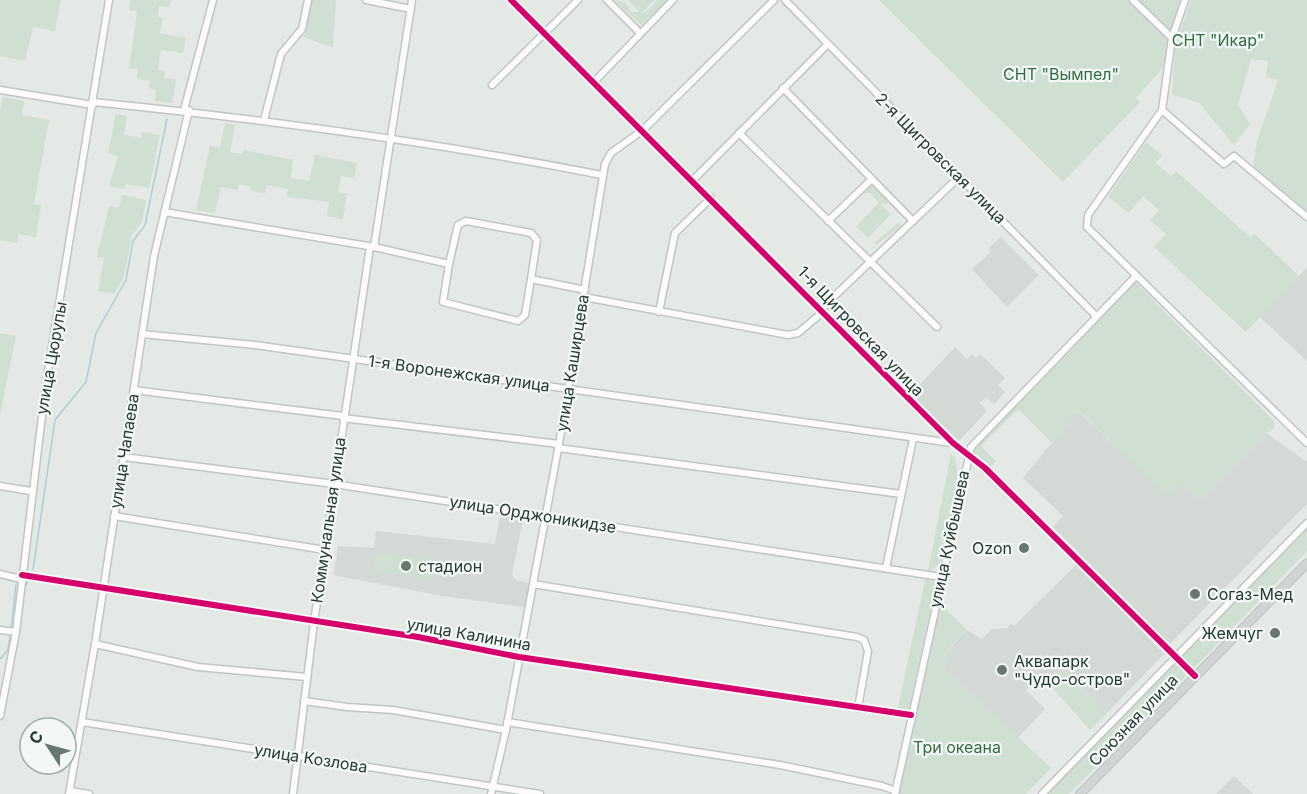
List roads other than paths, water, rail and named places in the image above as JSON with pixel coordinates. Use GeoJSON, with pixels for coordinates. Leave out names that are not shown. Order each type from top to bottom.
{"type":"FeatureCollection","features":[{"type":"Feature","properties":{"kind":"main road","name":"Союзная улица"},"geometry":{"type":"LineString","coordinates":[[1080,794],[1307,562]]}},
{"type":"Feature","properties":{"kind":"street","name":"улица Цюрупы"},"geometry":{"type":"LineString","coordinates":[[0,714],[16,632],[31,491],[46,383],[109,0]]}},
{"type":"Feature","properties":{"kind":"street","name":"улица Чапаева"},"geometry":{"type":"LineString","coordinates":[[69,793],[95,644],[142,334],[164,212],[213,0]]}},
{"type":"Feature","properties":{"kind":"street"},"geometry":{"type":"LineString","coordinates":[[264,120],[281,54],[302,28],[308,0]]}},
{"type":"Feature","properties":{"kind":"street"},"geometry":{"type":"LineString","coordinates":[[366,0],[411,9]]}},
{"type":"Feature","properties":{"kind":"street","name":"Коммунальная улица"},"geometry":{"type":"LineString","coordinates":[[293,794],[296,756],[343,417],[412,0]]}},
{"type":"Feature","properties":{"kind":"street","name":"1-я Щигровская улица"},"geometry":{"type":"LineString","coordinates":[[511,0],[711,198],[952,443],[985,468],[1195,676]]}},
{"type":"Feature","properties":{"kind":"street"},"geometry":{"type":"LineString","coordinates":[[492,85],[578,0]]}},
{"type":"Feature","properties":{"kind":"street"},"geometry":{"type":"LineString","coordinates":[[607,0],[639,32]]}},
{"type":"Feature","properties":{"kind":"street"},"geometry":{"type":"LineString","coordinates":[[594,82],[639,32],[673,0]]}},
{"type":"Feature","properties":{"kind":"street","name":"улица Каширцева"},"geometry":{"type":"LineString","coordinates":[[492,790],[506,730],[559,446],[602,175],[611,153],[642,130],[774,0]]}},
{"type":"Feature","properties":{"kind":"street","name":"2-я Щигровская улица"},"geometry":{"type":"LineString","coordinates":[[784,0],[1096,316]]}},
{"type":"Feature","properties":{"kind":"street"},"geometry":{"type":"LineString","coordinates":[[1133,0],[1172,38]]}},
{"type":"Feature","properties":{"kind":"street"},"geometry":{"type":"LineString","coordinates":[[1185,0],[1172,38],[1162,111],[1088,215],[1087,227],[1307,443]]}},
{"type":"Feature","properties":{"kind":"street"},"geometry":{"type":"LineString","coordinates":[[693,180],[828,44]]}},
{"type":"Feature","properties":{"kind":"street"},"geometry":{"type":"LineString","coordinates":[[783,88],[913,220]]}},
{"type":"Feature","properties":{"kind":"street"},"geometry":{"type":"LineString","coordinates":[[0,90],[93,103],[186,110],[264,120],[602,175]]}},
{"type":"Feature","properties":{"kind":"street"},"geometry":{"type":"LineString","coordinates":[[1162,111],[1224,164],[1234,156],[1307,217]]}},
{"type":"Feature","properties":{"kind":"street"},"geometry":{"type":"LineString","coordinates":[[740,133],[937,327]]}},
{"type":"Feature","properties":{"kind":"street"},"geometry":{"type":"LineString","coordinates":[[584,297],[788,335],[798,333],[960,176]]}},
{"type":"Feature","properties":{"kind":"street"},"geometry":{"type":"LineString","coordinates":[[828,221],[872,178]]}},
{"type":"Feature","properties":{"kind":"street"},"geometry":{"type":"LineString","coordinates":[[659,312],[675,233],[711,198]]}},
{"type":"Feature","properties":{"kind":"street"},"geometry":{"type":"LineString","coordinates":[[164,212],[372,247],[449,264]]}},
{"type":"Feature","properties":{"kind":"street"},"geometry":{"type":"LineString","coordinates":[[462,221],[531,233],[537,240],[531,279],[525,315],[518,321],[443,302],[458,225],[462,221]]}},
{"type":"Feature","properties":{"kind":"street","name":"улица Куйбышева"},"geometry":{"type":"LineString","coordinates":[[895,792],[968,456],[974,443],[1136,276]]}},
{"type":"Feature","properties":{"kind":"street"},"geometry":{"type":"LineString","coordinates":[[531,279],[585,290]]}},
{"type":"Feature","properties":{"kind":"street","name":"1-я Воронежская улица"},"geometry":{"type":"LineString","coordinates":[[142,334],[569,388],[952,443]]}},
{"type":"Feature","properties":{"kind":"street"},"geometry":{"type":"LineString","coordinates":[[134,390],[901,494]]}},
{"type":"Feature","properties":{"kind":"street"},"geometry":{"type":"LineString","coordinates":[[886,568],[913,439]]}},
{"type":"Feature","properties":{"kind":"street","name":"улица Орджоникидзе"},"geometry":{"type":"LineString","coordinates":[[123,457],[334,484],[941,577]]}},
{"type":"Feature","properties":{"kind":"street"},"geometry":{"type":"LineString","coordinates":[[0,486],[31,491]]}},
{"type":"Feature","properties":{"kind":"street"},"geometry":{"type":"LineString","coordinates":[[114,516],[325,550]]}},
{"type":"Feature","properties":{"kind":"street"},"geometry":{"type":"LineString","coordinates":[[1042,794],[1307,523]]}},
{"type":"Feature","properties":{"kind":"street","name":"улица Калинина"},"geometry":{"type":"LineString","coordinates":[[0,574],[418,637],[519,657],[911,715]]}},
{"type":"Feature","properties":{"kind":"street"},"geometry":{"type":"LineString","coordinates":[[533,584],[861,638],[867,645],[868,651],[858,708]]}},
{"type":"Feature","properties":{"kind":"street"},"geometry":{"type":"LineString","coordinates":[[0,630],[16,632]]}},
{"type":"Feature","properties":{"kind":"street"},"geometry":{"type":"LineString","coordinates":[[95,644],[198,667],[307,677]]}},
{"type":"Feature","properties":{"kind":"street"},"geometry":{"type":"LineString","coordinates":[[304,701],[393,710],[506,730]]}},
{"type":"Feature","properties":{"kind":"street","name":"улица Козлова"},"geometry":{"type":"LineString","coordinates":[[82,722],[492,790],[540,794]]}},
{"type":"Feature","properties":{"kind":"street"},"geometry":{"type":"LineString","coordinates":[[507,722],[780,765],[882,786],[895,792]]}},
{"type":"Feature","properties":{"kind":"street"},"geometry":{"type":"LineString","coordinates":[[69,793],[89,794]]}},
{"type":"Feature","properties":{"kind":"waterway"},"geometry":{"type":"LineString","coordinates":[[33,570],[55,420],[86,382],[96,333],[126,280],[133,241],[145,225],[167,119]]}},
{"type":"Feature","properties":{"kind":"waterway"},"geometry":{"type":"LineString","coordinates":[[25,587],[28,582]]}},
{"type":"Feature","properties":{"kind":"waterway"},"geometry":{"type":"LineString","coordinates":[[11,628],[16,585]]}},
{"type":"Feature","properties":{"kind":"waterway"},"geometry":{"type":"LineString","coordinates":[[0,659],[8,650],[10,636]]}},
{"type":"Feature","properties":{"kind":"place","name":"Ozon"},"geometry":{"type":"Point","coordinates":[1024,548]}},
{"type":"Feature","properties":{"kind":"place","name":"стадион"},"geometry":{"type":"Point","coordinates":[406,566]}},
{"type":"Feature","properties":{"kind":"place","name":"Согаз-Мед"},"geometry":{"type":"Point","coordinates":[1195,594]}},
{"type":"Feature","properties":{"kind":"place","name":"Жемчуг"},"geometry":{"type":"Point","coordinates":[1275,633]}},
{"type":"Feature","properties":{"kind":"place","name":"Аквапарк \"Чудо-остров\""},"geometry":{"type":"Point","coordinates":[1002,670]}},
{"type":"Feature","properties":{"kind":"park label","name":"СНТ \"Икар\""},"geometry":{"type":"Point","coordinates":[1218,40]}},
{"type":"Feature","properties":{"kind":"park label","name":"СНТ \"Вымпел\""},"geometry":{"type":"Point","coordinates":[1061,74]}},
{"type":"Feature","properties":{"kind":"park label","name":"Три океана"},"geometry":{"type":"Point","coordinates":[957,747]}}]}
